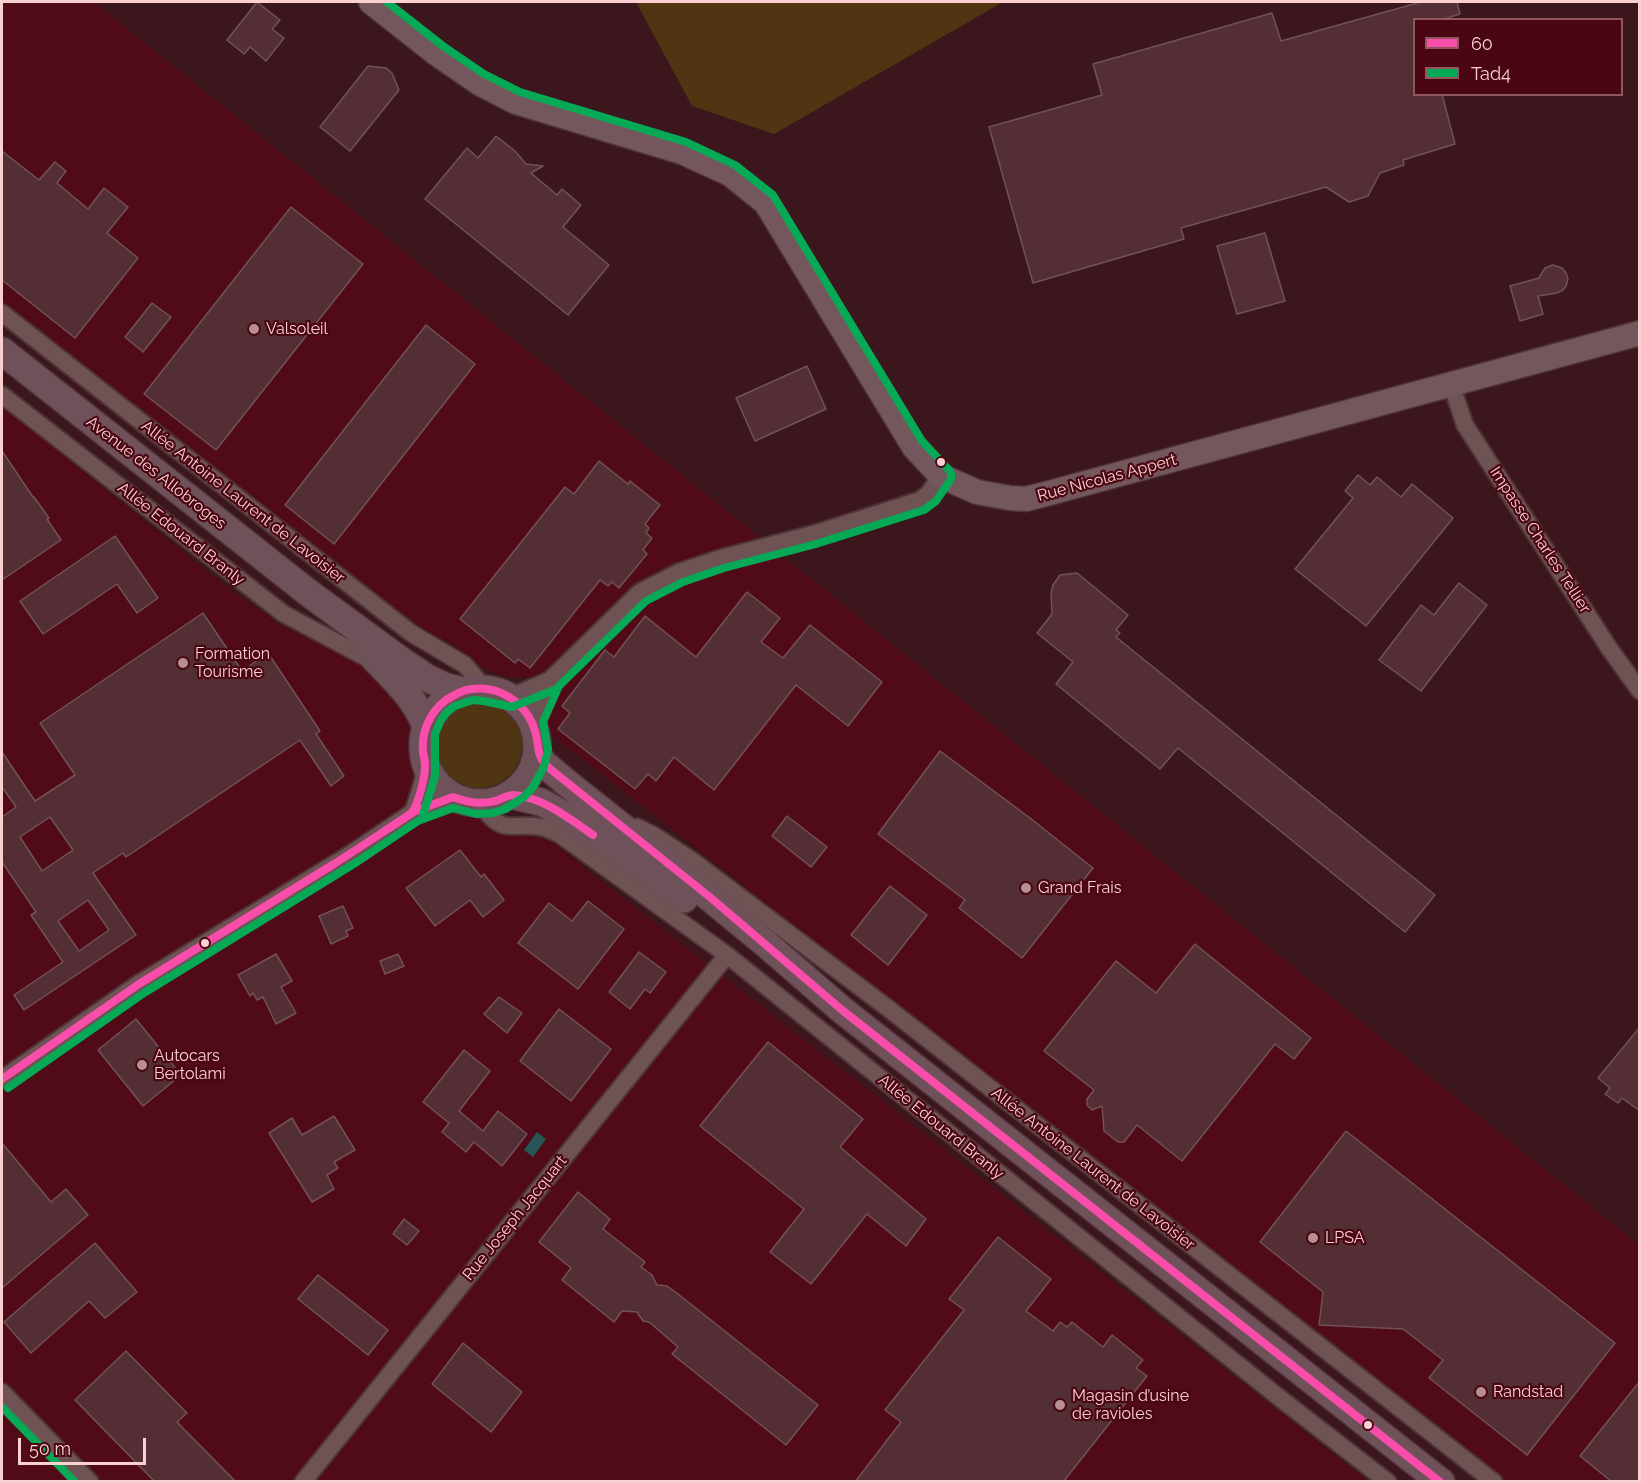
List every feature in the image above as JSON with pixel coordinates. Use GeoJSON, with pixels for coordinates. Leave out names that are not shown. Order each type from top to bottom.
{"type":"FeatureCollection","features":[{"type":"Feature","properties":{"kind":"main road","name":"Avenue des Allobroges"},"geometry":{"type":"LineString","coordinates":[[2,351],[309,594],[402,662],[446,687],[486,692]]}},
{"type":"Feature","properties":{"kind":"main road","name":"Avenue des Allobroges"},"geometry":{"type":"LineString","coordinates":[[309,594],[410,696],[426,726]]}},
{"type":"Feature","properties":{"kind":"main road"},"geometry":{"type":"LineString","coordinates":[[486,692],[522,707],[532,721],[537,737],[537,754],[532,770],[523,784],[511,795],[481,804],[453,797],[436,783],[425,764],[423,745],[426,726],[440,704],[451,696],[486,692]]}},
{"type":"Feature","properties":{"kind":"main road"},"geometry":{"type":"LineString","coordinates":[[537,754],[641,867],[760,956],[842,1010]]}},
{"type":"Feature","properties":{"kind":"main road"},"geometry":{"type":"LineString","coordinates":[[511,795],[541,802],[561,813],[601,826],[677,860],[842,1010],[1442,1482]]}},
{"type":"Feature","properties":{"kind":"street","name":"Rue Nicolas Appert"},"geometry":{"type":"LineString","coordinates":[[370,2],[437,54],[479,83],[507,98],[682,152],[730,174],[766,203],[914,447],[941,476],[977,492],[1026,499],[1640,333]]}},
{"type":"Feature","properties":{"kind":"street","name":"Allée Antoine Laurent de Lavoisier"},"geometry":{"type":"LineString","coordinates":[[2,313],[411,633],[465,665],[486,692]]}},
{"type":"Feature","properties":{"kind":"street","name":"Impasse Charles Tellier"},"geometry":{"type":"LineString","coordinates":[[1451,384],[1465,425],[1640,691]]}},
{"type":"Feature","properties":{"kind":"street","name":"Allée Edouard Branly"},"geometry":{"type":"LineString","coordinates":[[2,395],[284,614],[361,656],[370,655]]}},
{"type":"Feature","properties":{"kind":"street"},"geometry":{"type":"LineString","coordinates":[[532,721],[550,681],[640,592],[679,572],[721,558],[813,534],[920,500],[928,494],[941,476]]}},
{"type":"Feature","properties":{"kind":"street"},"geometry":{"type":"LineString","coordinates":[[486,692],[550,681]]}},
{"type":"Feature","properties":{"kind":"street"},"geometry":{"type":"LineString","coordinates":[[413,812],[423,781],[425,764]]}},
{"type":"Feature","properties":{"kind":"street"},"geometry":{"type":"LineString","coordinates":[[2,1079],[138,984],[352,853],[413,812],[453,797]]}},
{"type":"Feature","properties":{"kind":"street","name":"Allée Edouard Branly"},"geometry":{"type":"LineString","coordinates":[[481,804],[498,824],[511,828],[544,828],[559,834],[727,955],[1281,1399],[1388,1482]]}},
{"type":"Feature","properties":{"kind":"street","name":"Allée Antoine Laurent de Lavoisier"},"geometry":{"type":"LineString","coordinates":[[677,860],[889,1008],[1494,1482]]}},
{"type":"Feature","properties":{"kind":"street","name":"Rue Joseph Jacquart"},"geometry":{"type":"LineString","coordinates":[[303,1482],[727,955]]}},
{"type":"Feature","properties":{"kind":"street"},"geometry":{"type":"LineString","coordinates":[[2,1392],[90,1482]]}},
{"type":"Feature","properties":{"kind":"shaded area"},"geometry":{"type":"Polygon","coordinates":[[[2,2],[94,2],[1639,1245],[1639,1481],[1503,1481],[549,733],[546,723],[549,705],[555,692],[527,677],[505,677],[488,670],[452,644],[408,621],[2,305],[2,2]]]}},
{"type":"Feature","properties":{"kind":"shaded area"},"geometry":{"type":"Polygon","coordinates":[[[636,2],[1003,2],[774,134],[692,106],[636,2]]]}},
{"type":"Feature","properties":{"kind":"shaded area"},"geometry":{"type":"Polygon","coordinates":[[[2,406],[223,584],[277,623],[366,667],[405,707],[410,731],[409,754],[419,779],[445,805],[463,810],[501,828],[540,833],[1368,1481],[2,1481],[2,406]]]}},
{"type":"Feature","properties":{"kind":"shaded area"},"geometry":{"type":"Polygon","coordinates":[[[479,702],[503,709],[515,721],[522,745],[515,769],[503,781],[479,788],[455,781],[443,769],[436,745],[443,721],[455,709],[479,702]]]}},
{"type":"Feature","properties":{"kind":"water"},"geometry":{"type":"Polygon","coordinates":[[[537,1132],[546,1139],[533,1157],[524,1150],[537,1132]]]}},
{"type":"Feature","properties":{"kind":"building"},"geometry":{"type":"Polygon","coordinates":[[[257,2],[280,20],[272,29],[284,38],[266,61],[250,47],[244,54],[227,40],[257,2]]]}},
{"type":"Feature","properties":{"kind":"building"},"geometry":{"type":"Polygon","coordinates":[[[1421,2],[1457,2],[1460,14],[1447,18],[1413,18],[1413,96],[1443,96],[1455,144],[1403,160],[1404,165],[1380,173],[1368,196],[1349,202],[1326,187],[1181,228],[1184,239],[1033,283],[989,127],[1102,95],[1093,64],[1272,13],[1281,41],[1421,2]]]}},
{"type":"Feature","properties":{"kind":"building"},"geometry":{"type":"Polygon","coordinates":[[[368,66],[386,68],[392,73],[399,90],[350,151],[320,127],[368,66]]]}},
{"type":"Feature","properties":{"kind":"building"},"geometry":{"type":"Polygon","coordinates":[[[496,136],[515,151],[526,164],[543,166],[531,173],[557,195],[562,189],[581,205],[563,227],[609,265],[568,315],[425,199],[467,148],[478,158],[496,136]]]}},
{"type":"Feature","properties":{"kind":"building"},"geometry":{"type":"Polygon","coordinates":[[[2,151],[39,180],[55,162],[66,171],[57,183],[88,209],[104,188],[128,207],[107,233],[138,258],[75,338],[2,280],[2,151]]]}},
{"type":"Feature","properties":{"kind":"building","name":"Valsoleil"},"geometry":{"type":"Polygon","coordinates":[[[291,207],[363,264],[216,450],[144,394],[291,207]]]}},
{"type":"Feature","properties":{"kind":"building"},"geometry":{"type":"Polygon","coordinates":[[[1265,233],[1285,301],[1237,314],[1217,246],[1265,233]]]}},
{"type":"Feature","properties":{"kind":"building"},"geometry":{"type":"Polygon","coordinates":[[[1553,265],[1562,268],[1566,273],[1568,279],[1566,286],[1557,293],[1538,296],[1543,314],[1520,321],[1510,286],[1539,278],[1545,268],[1553,265]]]}},
{"type":"Feature","properties":{"kind":"building"},"geometry":{"type":"Polygon","coordinates":[[[152,303],[171,317],[143,352],[125,337],[152,303]]]}},
{"type":"Feature","properties":{"kind":"building"},"geometry":{"type":"Polygon","coordinates":[[[426,325],[475,364],[334,544],[285,505],[426,325]]]}},
{"type":"Feature","properties":{"kind":"building"},"geometry":{"type":"Polygon","coordinates":[[[807,366],[826,409],[755,441],[736,398],[807,366]]]}},
{"type":"Feature","properties":{"kind":"building"},"geometry":{"type":"Polygon","coordinates":[[[2,451],[49,518],[47,519],[61,540],[2,580],[2,451]]]}},
{"type":"Feature","properties":{"kind":"building"},"geometry":{"type":"Polygon","coordinates":[[[599,461],[628,484],[630,481],[660,505],[645,524],[649,528],[646,533],[652,538],[643,550],[647,554],[619,588],[612,582],[608,586],[600,580],[530,668],[518,659],[515,663],[460,619],[565,487],[574,494],[599,461]]]}},
{"type":"Feature","properties":{"kind":"building"},"geometry":{"type":"Polygon","coordinates":[[[1358,475],[1370,485],[1377,477],[1401,497],[1412,484],[1453,518],[1366,626],[1295,569],[1353,498],[1345,491],[1358,475]]]}},
{"type":"Feature","properties":{"kind":"building"},"geometry":{"type":"Polygon","coordinates":[[[115,536],[158,598],[137,613],[117,584],[43,634],[20,601],[115,536]]]}},
{"type":"Feature","properties":{"kind":"building"},"geometry":{"type":"Polygon","coordinates":[[[1077,573],[1128,615],[1116,630],[1120,633],[1116,637],[1435,895],[1405,932],[1178,748],[1160,769],[1056,684],[1073,662],[1037,633],[1052,614],[1053,585],[1060,575],[1077,573]]]}},
{"type":"Feature","properties":{"kind":"building"},"geometry":{"type":"Polygon","coordinates":[[[1459,583],[1487,605],[1421,691],[1379,660],[1421,605],[1434,615],[1459,583]]]}},
{"type":"Feature","properties":{"kind":"building"},"geometry":{"type":"Polygon","coordinates":[[[747,592],[780,618],[761,642],[783,658],[810,625],[882,682],[848,726],[796,685],[714,790],[674,757],[656,781],[648,774],[635,789],[558,729],[570,713],[562,706],[605,650],[614,657],[645,616],[696,657],[747,592]]]}},
{"type":"Feature","properties":{"kind":"building"},"geometry":{"type":"Polygon","coordinates":[[[203,613],[242,671],[268,653],[320,731],[316,734],[344,776],[331,786],[300,740],[126,857],[123,853],[93,873],[136,935],[24,1010],[14,995],[63,962],[31,915],[36,912],[2,862],[2,817],[16,807],[2,787],[2,752],[35,801],[75,775],[40,723],[203,613]],[[50,817],[20,837],[42,871],[73,850],[50,817]],[[88,900],[58,921],[79,951],[109,930],[88,900]]]}},
{"type":"Feature","properties":{"kind":"building"},"geometry":{"type":"Polygon","coordinates":[[[940,751],[1093,868],[1022,958],[959,908],[965,900],[878,834],[940,751]]]}},
{"type":"Feature","properties":{"kind":"building"},"geometry":{"type":"Polygon","coordinates":[[[787,816],[827,847],[811,867],[772,836],[787,816]]]}},
{"type":"Feature","properties":{"kind":"building"},"geometry":{"type":"Polygon","coordinates":[[[460,850],[481,877],[484,874],[504,900],[483,917],[470,900],[435,926],[406,888],[460,850]]]}},
{"type":"Feature","properties":{"kind":"building"},"geometry":{"type":"Polygon","coordinates":[[[890,886],[927,915],[888,965],[851,935],[890,886]]]}},
{"type":"Feature","properties":{"kind":"building"},"geometry":{"type":"Polygon","coordinates":[[[588,901],[624,929],[578,989],[518,943],[549,903],[572,921],[588,901]]]}},
{"type":"Feature","properties":{"kind":"building"},"geometry":{"type":"Polygon","coordinates":[[[343,906],[353,928],[346,931],[348,936],[331,944],[319,916],[343,906]]]}},
{"type":"Feature","properties":{"kind":"building"},"geometry":{"type":"Polygon","coordinates":[[[1195,944],[1311,1038],[1294,1059],[1275,1044],[1182,1161],[1137,1125],[1124,1142],[1118,1142],[1104,1131],[1102,1106],[1092,1110],[1087,1105],[1087,1099],[1094,1090],[1044,1051],[1116,961],[1156,993],[1195,944]]]}},
{"type":"Feature","properties":{"kind":"building"},"geometry":{"type":"Polygon","coordinates":[[[639,952],[666,972],[650,993],[645,989],[630,1009],[609,992],[639,952]]]}},
{"type":"Feature","properties":{"kind":"building"},"geometry":{"type":"Polygon","coordinates":[[[276,954],[292,981],[281,987],[296,1013],[276,1024],[263,997],[257,1000],[253,993],[250,996],[238,975],[276,954]]]}},
{"type":"Feature","properties":{"kind":"building"},"geometry":{"type":"Polygon","coordinates":[[[398,954],[404,966],[385,974],[380,961],[398,954]]]}},
{"type":"Feature","properties":{"kind":"building"},"geometry":{"type":"Polygon","coordinates":[[[499,997],[522,1013],[507,1033],[484,1014],[499,997]]]}},
{"type":"Feature","properties":{"kind":"building"},"geometry":{"type":"Polygon","coordinates":[[[559,1009],[611,1049],[571,1101],[520,1061],[559,1009]]]}},
{"type":"Feature","properties":{"kind":"building"},"geometry":{"type":"Polygon","coordinates":[[[136,1019],[181,1075],[143,1106],[98,1050],[136,1019]]]}},
{"type":"Feature","properties":{"kind":"building"},"geometry":{"type":"Polygon","coordinates":[[[1640,1027],[1640,1111],[1622,1098],[1618,1103],[1605,1094],[1610,1088],[1598,1078],[1640,1027]]]}},
{"type":"Feature","properties":{"kind":"building"},"geometry":{"type":"Polygon","coordinates":[[[768,1042],[863,1119],[840,1147],[926,1219],[906,1246],[867,1214],[811,1284],[770,1252],[804,1209],[700,1126],[768,1042]]]}},
{"type":"Feature","properties":{"kind":"building"},"geometry":{"type":"Polygon","coordinates":[[[464,1050],[490,1071],[459,1111],[483,1131],[498,1111],[527,1134],[502,1166],[474,1142],[466,1152],[442,1132],[449,1123],[423,1102],[464,1050]]]}},
{"type":"Feature","properties":{"kind":"building"},"geometry":{"type":"Polygon","coordinates":[[[334,1116],[355,1150],[334,1162],[338,1168],[327,1175],[334,1189],[312,1202],[269,1133],[292,1118],[302,1135],[334,1116]]]}},
{"type":"Feature","properties":{"kind":"building"},"geometry":{"type":"Polygon","coordinates":[[[1346,1131],[1615,1343],[1527,1455],[1429,1378],[1443,1360],[1403,1329],[1319,1325],[1323,1292],[1260,1242],[1346,1131]]]}},
{"type":"Feature","properties":{"kind":"building"},"geometry":{"type":"Polygon","coordinates":[[[2,1143],[51,1202],[66,1189],[88,1215],[2,1288],[2,1143]]]}},
{"type":"Feature","properties":{"kind":"building"},"geometry":{"type":"Polygon","coordinates":[[[578,1192],[610,1219],[603,1229],[645,1262],[641,1267],[652,1275],[657,1285],[667,1286],[678,1294],[818,1405],[786,1445],[672,1354],[678,1347],[649,1322],[643,1321],[637,1312],[622,1311],[614,1322],[562,1280],[571,1268],[539,1242],[578,1192]]]}},
{"type":"Feature","properties":{"kind":"building"},"geometry":{"type":"Polygon","coordinates":[[[404,1219],[419,1231],[407,1245],[393,1234],[404,1219]]]}},
{"type":"Feature","properties":{"kind":"building"},"geometry":{"type":"Polygon","coordinates":[[[998,1237],[1051,1279],[1026,1311],[1053,1331],[1060,1322],[1067,1327],[1072,1322],[1103,1347],[1112,1335],[1143,1360],[1136,1368],[1147,1376],[1063,1482],[855,1482],[901,1422],[885,1410],[964,1310],[949,1299],[998,1237]]]}},
{"type":"Feature","properties":{"kind":"building"},"geometry":{"type":"Polygon","coordinates":[[[95,1243],[137,1292],[105,1318],[89,1301],[31,1353],[4,1322],[95,1243]]]}},
{"type":"Feature","properties":{"kind":"building"},"geometry":{"type":"Polygon","coordinates":[[[318,1275],[388,1330],[368,1355],[298,1299],[318,1275]]]}},
{"type":"Feature","properties":{"kind":"building"},"geometry":{"type":"Polygon","coordinates":[[[463,1343],[522,1392],[491,1432],[432,1384],[463,1343]]]}},
{"type":"Feature","properties":{"kind":"building"},"geometry":{"type":"Polygon","coordinates":[[[126,1351],[187,1413],[177,1422],[236,1482],[155,1482],[75,1400],[126,1351]]]}},
{"type":"Feature","properties":{"kind":"building"},"geometry":{"type":"Polygon","coordinates":[[[1640,1381],[1640,1482],[1612,1482],[1580,1456],[1640,1381]]]}},
{"type":"Feature","properties":{"kind":"transit line","name":"Tad4"},"geometry":{"type":"LineString","coordinates":[[8,1088],[144,993],[357,862],[418,821],[453,808],[476,814],[493,813],[505,809],[524,797],[533,787],[544,767],[548,749],[543,722],[559,686],[646,601],[683,582],[724,568],[816,544],[924,510],[936,501],[951,479],[949,470],[922,441],[773,195],[735,165],[686,142],[520,92],[484,74],[443,46],[387,2]]}},
{"type":"Feature","properties":{"kind":"transit line","name":"60"},"geometry":{"type":"LineString","coordinates":[[2,1079],[139,984],[411,814],[422,784],[425,766],[423,752],[425,730],[435,710],[446,700],[461,692],[477,689],[496,691],[508,696],[528,716],[535,731],[540,755],[549,768],[711,898],[842,1010],[1440,1482]]}},
{"type":"Feature","properties":{"kind":"transit line","name":"Tad4"},"geometry":{"type":"LineString","coordinates":[[423,815],[435,777],[435,734],[447,712],[455,706],[473,700],[512,707],[554,690]]}},
{"type":"Feature","properties":{"kind":"transit line","name":"60"},"geometry":{"type":"LineString","coordinates":[[380,834],[413,812],[453,797],[468,802],[484,803],[513,795],[524,796],[545,804],[593,835]]}},
{"type":"Feature","properties":{"kind":"transit line","name":"Tad4"},"geometry":{"type":"LineString","coordinates":[[2,1407],[75,1482]]}},
{"type":"Feature","properties":{"kind":"place","name":"Valsoleil"},"geometry":{"type":"Point","coordinates":[254,329]}},
{"type":"Feature","properties":{"kind":"place","name":"Formation Tourisme"},"geometry":{"type":"Point","coordinates":[183,663]}},
{"type":"Feature","properties":{"kind":"place","name":"Grand Frais"},"geometry":{"type":"Point","coordinates":[1026,888]}},
{"type":"Feature","properties":{"kind":"place","name":"Autocars Bertolami"},"geometry":{"type":"Point","coordinates":[142,1065]}},
{"type":"Feature","properties":{"kind":"place","name":"LPSA"},"geometry":{"type":"Point","coordinates":[1313,1238]}},
{"type":"Feature","properties":{"kind":"place","name":"Randstad"},"geometry":{"type":"Point","coordinates":[1481,1392]}},
{"type":"Feature","properties":{"kind":"place","name":"Magasin d’usine de ravioles"},"geometry":{"type":"Point","coordinates":[1060,1405]}}]}
